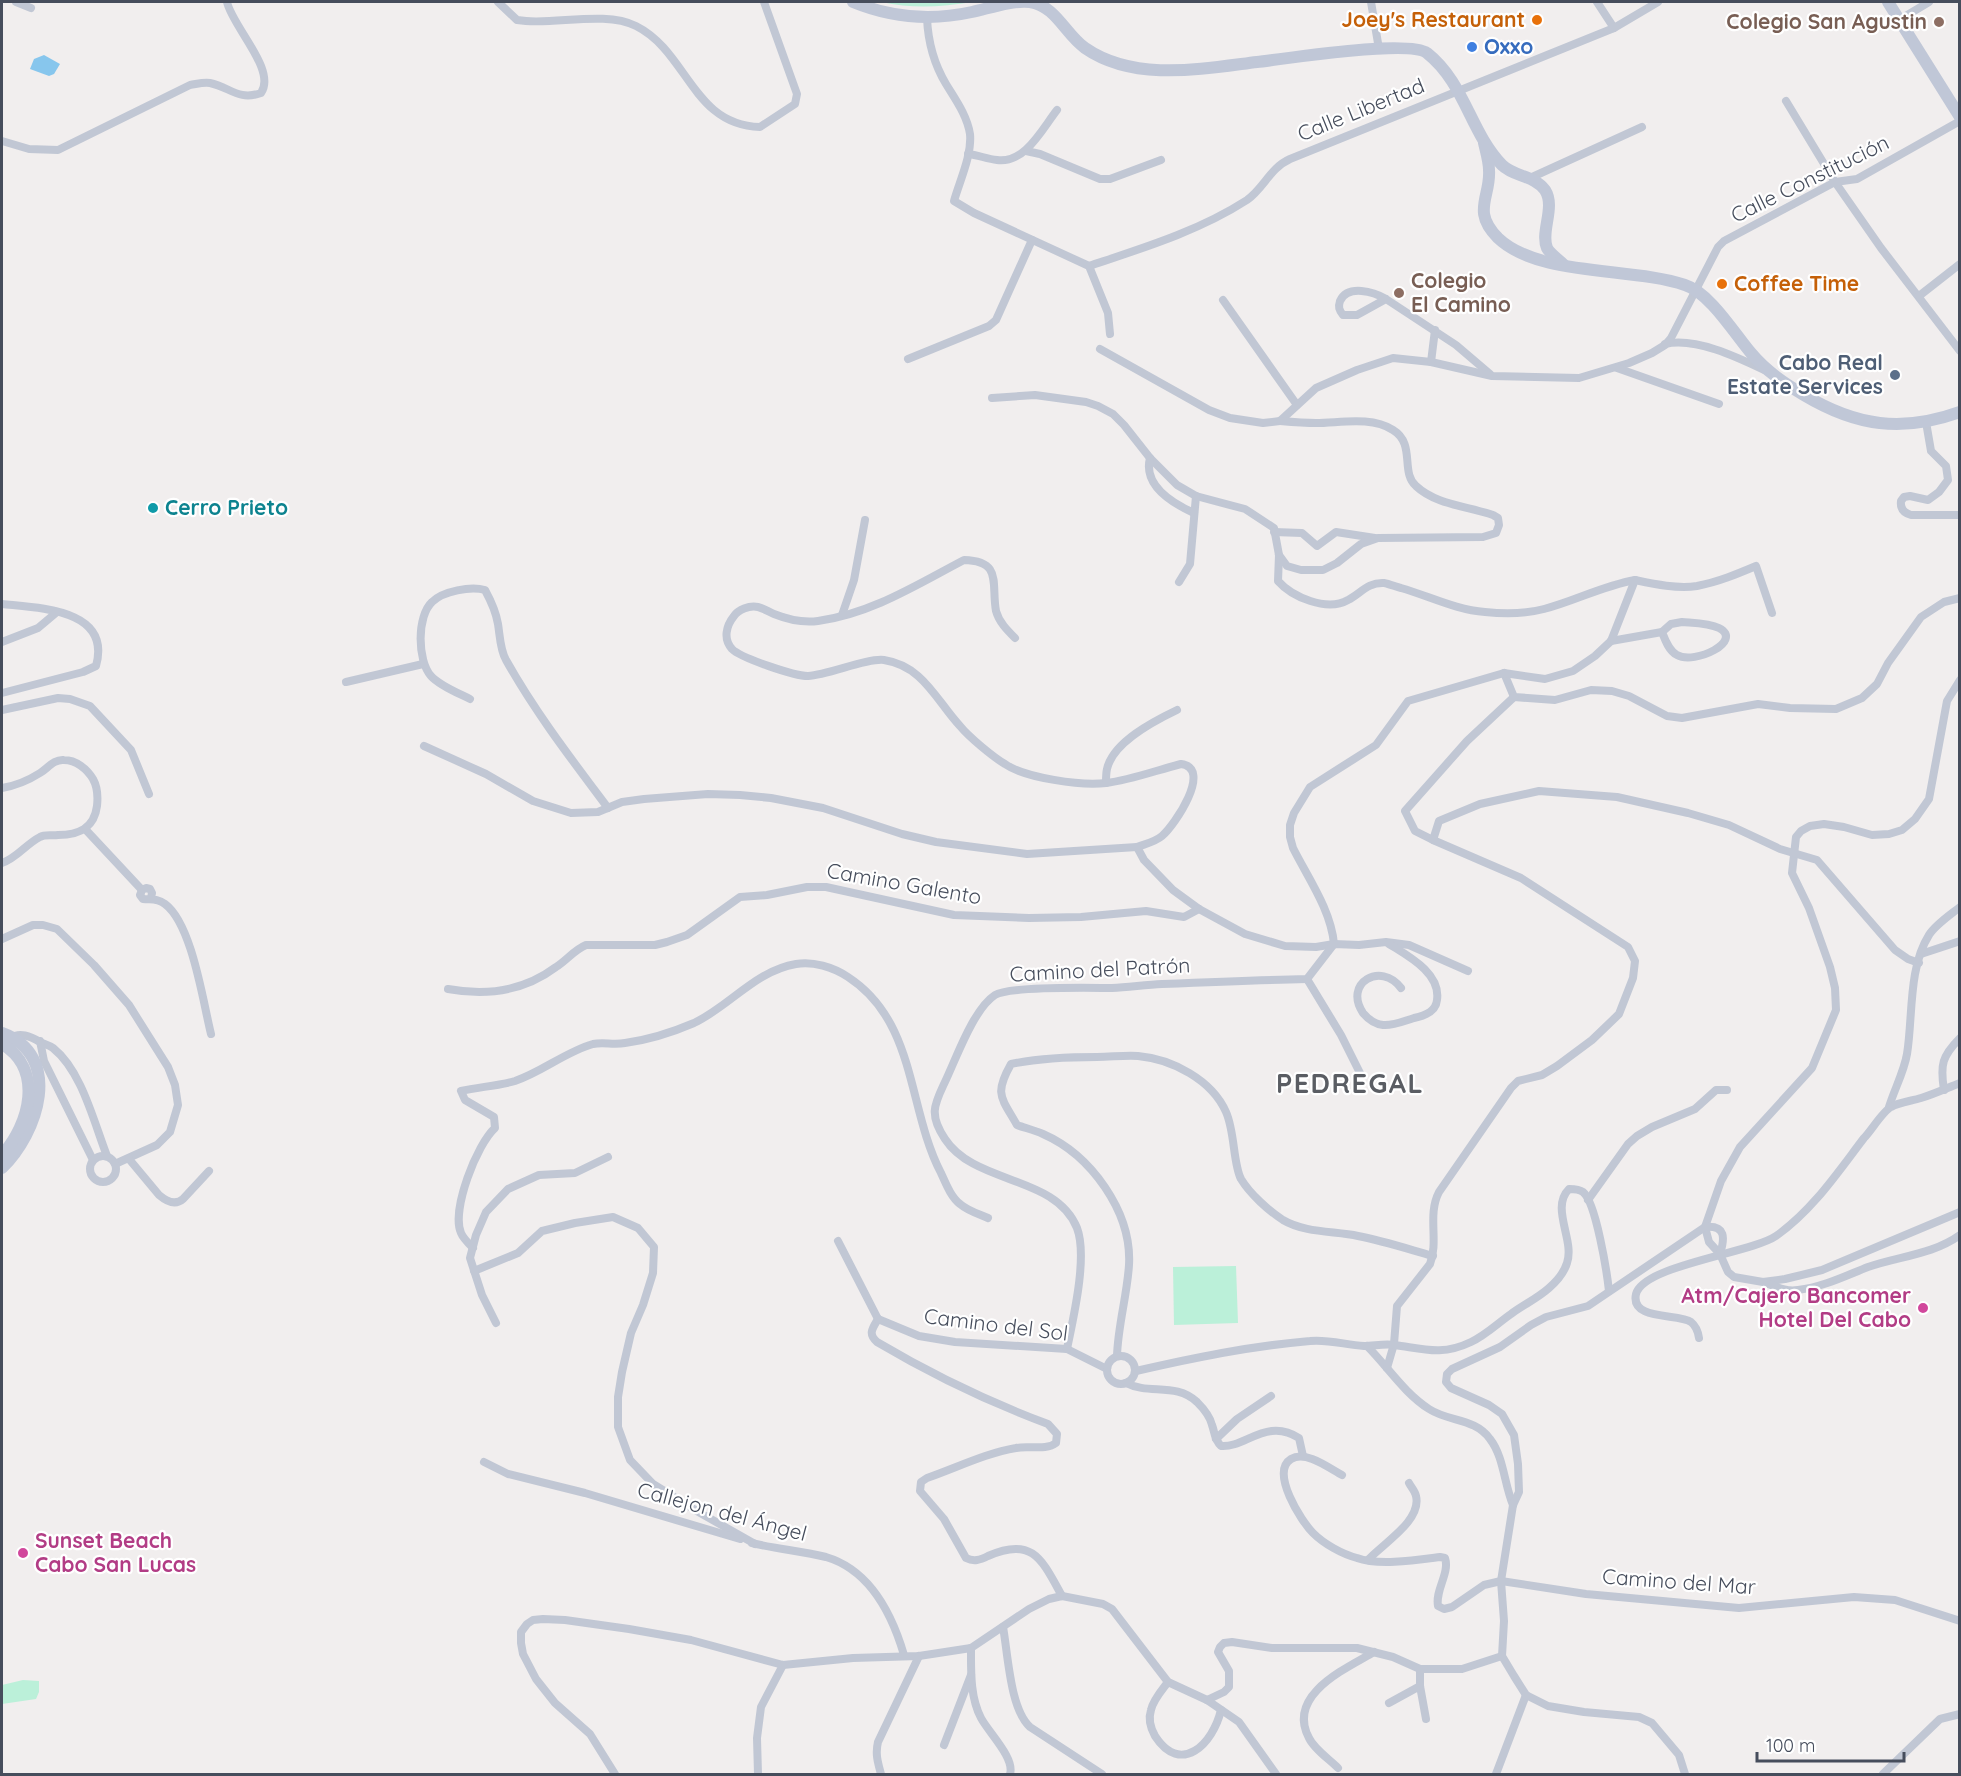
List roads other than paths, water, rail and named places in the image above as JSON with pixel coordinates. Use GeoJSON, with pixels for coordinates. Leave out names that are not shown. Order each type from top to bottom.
{"type":"FeatureCollection","features":[{"type":"Feature","properties":{"kind":"street"},"geometry":{"type":"LineString","coordinates":[[16,2],[31,8]]}},
{"type":"Feature","properties":{"kind":"street"},"geometry":{"type":"LineString","coordinates":[[2,141],[29,149],[58,150],[190,85],[213,84],[248,96],[261,93],[265,84],[264,71],[231,16],[227,2]]}},
{"type":"Feature","properties":{"kind":"street"},"geometry":{"type":"LineString","coordinates":[[498,2],[517,20],[621,21],[634,25],[664,49],[711,109],[735,123],[760,127],[795,104],[797,94],[764,2]]}},
{"type":"Feature","properties":{"kind":"street"},"geometry":{"type":"LineString","coordinates":[[853,2],[898,15],[927,18],[962,14],[1019,2],[1041,4],[1085,48],[1119,65],[1155,70],[1208,67],[1379,49],[1416,48],[1425,52],[1451,77],[1483,139],[1503,166],[1530,178],[1546,192],[1549,204],[1547,249],[1563,264]]}},
{"type":"Feature","properties":{"kind":"street"},"geometry":{"type":"LineString","coordinates":[[1371,2],[1379,49]]}},
{"type":"Feature","properties":{"kind":"street"},"geometry":{"type":"LineString","coordinates":[[1597,2],[1614,28]]}},
{"type":"Feature","properties":{"kind":"street","name":"Calle Libertad"},"geometry":{"type":"LineString","coordinates":[[1089,266],[1172,237],[1248,199],[1273,170],[1290,159],[1614,28],[1658,2]]}},
{"type":"Feature","properties":{"kind":"street"},"geometry":{"type":"LineString","coordinates":[[1888,2],[1959,119]]}},
{"type":"Feature","properties":{"kind":"street"},"geometry":{"type":"LineString","coordinates":[[1899,20],[1929,2]]}},
{"type":"Feature","properties":{"kind":"street"},"geometry":{"type":"LineString","coordinates":[[927,18],[927,32],[933,57],[965,117],[970,134],[968,154],[954,201],[974,213],[1089,266],[1108,313],[1110,334]]}},
{"type":"Feature","properties":{"kind":"street"},"geometry":{"type":"LineString","coordinates":[[1786,101],[1835,182],[1881,248],[1959,351]]}},
{"type":"Feature","properties":{"kind":"street"},"geometry":{"type":"LineString","coordinates":[[1026,152],[1057,110]]}},
{"type":"Feature","properties":{"kind":"street","name":"Calle Constitución"},"geometry":{"type":"LineString","coordinates":[[1665,345],[1724,241],[1835,182],[1857,179],[1959,119]]}},
{"type":"Feature","properties":{"kind":"street"},"geometry":{"type":"LineString","coordinates":[[1530,178],[1641,127]]}},
{"type":"Feature","properties":{"kind":"street"},"geometry":{"type":"LineString","coordinates":[[1483,139],[1489,169],[1484,204],[1487,224],[1496,236],[1517,250],[1542,260],[1584,269],[1670,281],[1696,289],[1770,373]]}},
{"type":"Feature","properties":{"kind":"street"},"geometry":{"type":"LineString","coordinates":[[968,154],[997,160],[1005,160],[1026,152],[1040,154],[1100,179],[1110,179],[1161,160]]}},
{"type":"Feature","properties":{"kind":"street"},"geometry":{"type":"LineString","coordinates":[[908,359],[990,326],[996,320],[1032,240]]}},
{"type":"Feature","properties":{"kind":"street"},"geometry":{"type":"LineString","coordinates":[[1918,296],[1959,264]]}},
{"type":"Feature","properties":{"kind":"street"},"geometry":{"type":"LineString","coordinates":[[1386,299],[1357,315],[1343,315],[1340,310],[1339,304],[1343,296],[1350,292],[1368,292],[1386,299],[1456,345],[1492,376]]}},
{"type":"Feature","properties":{"kind":"street"},"geometry":{"type":"LineString","coordinates":[[1223,300],[1297,405]]}},
{"type":"Feature","properties":{"kind":"street"},"geometry":{"type":"LineString","coordinates":[[1431,363],[1435,330]]}},
{"type":"Feature","properties":{"kind":"street"},"geometry":{"type":"LineString","coordinates":[[1280,421],[1316,388],[1357,370],[1393,358],[1431,363],[1492,376],[1568,379],[1616,368],[1665,345],[1682,342],[1698,344],[1748,362],[1814,401],[1862,421],[1891,425],[1926,422],[1959,412]]}},
{"type":"Feature","properties":{"kind":"street"},"geometry":{"type":"LineString","coordinates":[[1100,349],[1209,410],[1251,422],[1364,422],[1391,428],[1402,437],[1415,486],[1434,498],[1493,515],[1498,518],[1499,525],[1496,533],[1484,537],[1378,538],[1336,532],[1317,546],[1302,533],[1275,532]]}},
{"type":"Feature","properties":{"kind":"street"},"geometry":{"type":"LineString","coordinates":[[1616,368],[1719,404]]}},
{"type":"Feature","properties":{"kind":"street"},"geometry":{"type":"LineString","coordinates":[[992,398],[1035,395],[1086,402],[1113,414],[1170,480],[1196,496],[1245,508],[1274,528],[1279,555],[1278,581],[1286,590],[1315,603],[1330,604],[1347,601],[1364,587],[1382,583],[1458,607],[1512,614],[1542,610],[1610,584],[1635,580],[1664,585],[1695,586],[1726,578],[1756,566],[1773,613]]}},
{"type":"Feature","properties":{"kind":"street"},"geometry":{"type":"LineString","coordinates":[[1926,422],[1932,451],[1946,466],[1949,478],[1930,500],[1923,501],[1912,496],[1904,497],[1901,501],[1901,508],[1911,515],[1959,515]]}},
{"type":"Feature","properties":{"kind":"street"},"geometry":{"type":"LineString","coordinates":[[1150,458],[1148,468],[1151,479],[1169,501],[1194,513]]}},
{"type":"Feature","properties":{"kind":"street"},"geometry":{"type":"LineString","coordinates":[[1179,582],[1190,564],[1196,496]]}},
{"type":"Feature","properties":{"kind":"street"},"geometry":{"type":"LineString","coordinates":[[842,615],[854,580],[865,520]]}},
{"type":"Feature","properties":{"kind":"street"},"geometry":{"type":"LineString","coordinates":[[1279,555],[1287,566],[1301,570],[1323,570],[1337,563],[1361,544],[1378,538]]}},
{"type":"Feature","properties":{"kind":"street"},"geometry":{"type":"LineString","coordinates":[[424,746],[486,774],[533,801],[571,813],[589,813],[622,802],[644,799],[686,795],[740,795],[771,798],[823,808],[902,834],[936,842],[1027,854],[1137,847],[1163,836],[1184,806],[1192,789],[1194,778],[1192,768],[1188,765],[1181,764],[1106,783],[1057,781],[1005,765],[960,727],[919,675],[900,665],[881,660],[808,676],[780,670],[733,650],[726,639],[727,627],[735,614],[747,607],[758,607],[802,622],[820,621],[887,600],[964,560],[985,565],[993,572],[997,613],[1003,626],[1015,638]]}},
{"type":"Feature","properties":{"kind":"street"},"geometry":{"type":"LineString","coordinates":[[1360,1073],[1341,1035],[1307,979],[1334,944],[1325,910],[1293,848],[1290,825],[1294,813],[1310,787],[1376,745],[1408,701],[1504,673],[1545,679],[1573,671],[1595,656],[1611,641],[1635,580]]}},
{"type":"Feature","properties":{"kind":"street"},"geometry":{"type":"LineString","coordinates":[[470,699],[435,680],[423,664],[422,625],[426,611],[432,602],[441,596],[478,588],[485,590],[494,608],[505,659],[561,747],[608,807]]}},
{"type":"Feature","properties":{"kind":"street"},"geometry":{"type":"LineString","coordinates":[[1387,1368],[1394,1344],[1397,1306],[1430,1264],[1433,1256],[1432,1214],[1434,1201],[1439,1192],[1518,1081],[1542,1075],[1557,1066],[1592,1040],[1619,1014],[1633,978],[1635,961],[1628,947],[1521,878],[1415,831],[1405,811],[1467,741],[1514,697],[1555,700],[1591,690],[1612,691],[1629,696],[1667,716],[1682,718],[1758,704],[1790,708],[1836,709],[1862,698],[1877,684],[1888,663],[1921,617],[1944,602],[1959,598]]}},
{"type":"Feature","properties":{"kind":"street"},"geometry":{"type":"LineString","coordinates":[[2,604],[57,612],[78,618],[88,625],[98,643],[99,668],[2,693]]}},
{"type":"Feature","properties":{"kind":"street"},"geometry":{"type":"LineString","coordinates":[[2,642],[38,628],[57,612]]}},
{"type":"Feature","properties":{"kind":"street"},"geometry":{"type":"LineString","coordinates":[[1611,641],[1662,632],[1671,624],[1682,622],[1718,628],[1724,633],[1725,638],[1723,645],[1717,651],[1687,658],[1675,655],[1662,632]]}},
{"type":"Feature","properties":{"kind":"street"},"geometry":{"type":"LineString","coordinates":[[346,682],[423,664]]}},
{"type":"Feature","properties":{"kind":"street"},"geometry":{"type":"LineString","coordinates":[[1504,673],[1514,697]]}},
{"type":"Feature","properties":{"kind":"street"},"geometry":{"type":"LineString","coordinates":[[1959,681],[1947,701],[1929,799],[1915,819],[1902,830],[1872,835],[1824,824],[1810,826],[1800,831],[1796,837],[1792,873],[1809,908],[1830,967],[1836,1010],[1812,1068],[1740,1147],[1721,1181],[1705,1227],[1709,1242],[1720,1254],[1728,1272],[1734,1277],[1763,1282],[1785,1291],[1833,1282],[1868,1267],[1940,1247],[1959,1235]]}},
{"type":"Feature","properties":{"kind":"street"},"geometry":{"type":"LineString","coordinates":[[2,710],[58,698],[70,699],[90,706],[131,750],[149,794]]}},
{"type":"Feature","properties":{"kind":"street"},"geometry":{"type":"LineString","coordinates":[[1106,783],[1107,768],[1114,754],[1151,723],[1177,710]]}},
{"type":"Feature","properties":{"kind":"street"},"geometry":{"type":"LineString","coordinates":[[2,788],[41,773],[60,759],[72,760],[86,769],[97,790],[97,810],[86,830],[74,835],[42,836],[2,863]]}},
{"type":"Feature","properties":{"kind":"street"},"geometry":{"type":"LineString","coordinates":[[1433,840],[1439,822],[1480,804],[1539,791],[1617,797],[1688,813],[1729,825],[1795,855],[1817,860],[1896,950],[1908,959],[1919,963]]}},
{"type":"Feature","properties":{"kind":"street"},"geometry":{"type":"LineString","coordinates":[[86,830],[142,890],[150,889],[151,898],[164,903],[172,910],[189,945],[211,1035]]}},
{"type":"Feature","properties":{"kind":"street"},"geometry":{"type":"LineString","coordinates":[[1137,847],[1144,860],[1173,890],[1199,909],[1245,934],[1272,943],[1302,947],[1386,942],[1409,945],[1468,971]]}},
{"type":"Feature","properties":{"kind":"street","name":"Camino Galento"},"geometry":{"type":"LineString","coordinates":[[448,989],[464,992],[494,992],[516,988],[557,967],[577,949],[586,945],[655,945],[667,942],[687,935],[740,897],[767,895],[807,887],[826,887],[930,911],[976,916],[1081,917],[1146,911],[1184,917],[1199,909]]}},
{"type":"Feature","properties":{"kind":"street"},"geometry":{"type":"LineString","coordinates":[[1700,1338],[1696,1327],[1688,1320],[1660,1316],[1641,1310],[1636,1295],[1642,1285],[1677,1268],[1720,1254],[1760,1245],[1776,1236],[1799,1217],[1823,1192],[1890,1107],[1907,1057],[1911,1006],[1921,954],[1929,934],[1959,907]]}},
{"type":"Feature","properties":{"kind":"street"},"geometry":{"type":"LineString","coordinates":[[2,939],[27,927],[43,925],[57,929],[94,965],[129,1005],[168,1067],[175,1085],[178,1105],[170,1132],[157,1145],[115,1164]]}},
{"type":"Feature","properties":{"kind":"street"},"geometry":{"type":"LineString","coordinates":[[1921,954],[1959,941]]}},
{"type":"Feature","properties":{"kind":"street"},"geometry":{"type":"LineString","coordinates":[[1386,942],[1429,974],[1435,983],[1438,995],[1436,1006],[1429,1013],[1394,1024],[1382,1025],[1372,1021],[1363,1013],[1359,1002],[1360,983],[1368,978],[1389,977],[1401,988]]}},
{"type":"Feature","properties":{"kind":"street"},"geometry":{"type":"LineString","coordinates":[[473,1248],[460,1232],[460,1202],[467,1178],[488,1134],[495,1128],[494,1117],[465,1100],[461,1090],[514,1081],[595,1044],[632,1042],[691,1024],[774,970],[805,963],[833,969],[847,976],[860,986],[882,1010],[898,1038],[929,1147],[952,1195],[964,1207],[988,1218]]}},
{"type":"Feature","properties":{"kind":"street","name":"Camino del Patrón"},"geometry":{"type":"LineString","coordinates":[[935,1123],[935,1106],[954,1062],[980,1010],[999,993],[1307,979]]}},
{"type":"Feature","properties":{"kind":"street"},"geometry":{"type":"LineString","coordinates":[[4,1039],[27,1036],[40,1041],[58,1054],[80,1083],[106,1156],[115,1164]]}},
{"type":"Feature","properties":{"kind":"street"},"geometry":{"type":"LineString","coordinates":[[1944,1090],[1941,1073],[1943,1061],[1946,1051],[1959,1038]]}},
{"type":"Feature","properties":{"kind":"street"},"geometry":{"type":"LineString","coordinates":[[2,1155],[17,1134],[29,1098],[26,1073],[4,1039]]}},
{"type":"Feature","properties":{"kind":"street"},"geometry":{"type":"LineString","coordinates":[[2,1168],[15,1154],[30,1130],[36,1112],[40,1083],[37,1069],[29,1054],[4,1039]]}},
{"type":"Feature","properties":{"kind":"street"},"geometry":{"type":"LineString","coordinates":[[40,1041],[44,1061],[93,1160]]}},
{"type":"Feature","properties":{"kind":"street"},"geometry":{"type":"LineString","coordinates":[[1117,1356],[1118,1328],[1129,1264],[1127,1231],[1112,1197],[1094,1173],[1072,1153],[1044,1135],[1017,1125],[1002,1100],[1000,1083],[1011,1064],[1068,1057],[1136,1056],[1158,1059],[1192,1074],[1216,1095],[1226,1112],[1232,1130],[1240,1178],[1258,1199],[1283,1220],[1299,1227],[1359,1236],[1433,1256]]}},
{"type":"Feature","properties":{"kind":"street"},"geometry":{"type":"LineString","coordinates":[[1890,1107],[1959,1083]]}},
{"type":"Feature","properties":{"kind":"street"},"geometry":{"type":"LineString","coordinates":[[1588,1200],[1628,1144],[1637,1136],[1652,1127],[1695,1109],[1716,1090],[1728,1090]]}},
{"type":"Feature","properties":{"kind":"street"},"geometry":{"type":"LineString","coordinates":[[920,1113],[935,1123],[954,1150],[966,1160],[983,1170],[1036,1189],[1057,1202],[1076,1227],[1080,1239],[1078,1281],[1066,1349]]}},
{"type":"Feature","properties":{"kind":"street"},"geometry":{"type":"LineString","coordinates":[[106,1156],[93,1160],[90,1167],[92,1175],[102,1182],[113,1176],[115,1164]]}},
{"type":"Feature","properties":{"kind":"street"},"geometry":{"type":"LineString","coordinates":[[496,1323],[482,1295],[470,1258],[486,1212],[508,1190],[539,1174],[575,1173],[608,1157]]}},
{"type":"Feature","properties":{"kind":"street"},"geometry":{"type":"LineString","coordinates":[[129,1159],[159,1195],[173,1203],[183,1199],[209,1171]]}},
{"type":"Feature","properties":{"kind":"street"},"geometry":{"type":"LineString","coordinates":[[1136,1371],[1216,1353],[1311,1341],[1367,1346],[1394,1344],[1427,1351],[1443,1350],[1469,1343],[1489,1332],[1546,1290],[1561,1275],[1569,1257],[1562,1200],[1569,1189],[1577,1189],[1584,1193],[1588,1200],[1598,1233],[1610,1291]]}},
{"type":"Feature","properties":{"kind":"street"},"geometry":{"type":"LineString","coordinates":[[1763,1282],[1822,1270],[1959,1212]]}},
{"type":"Feature","properties":{"kind":"street"},"geometry":{"type":"LineString","coordinates":[[474,1270],[518,1253],[542,1231],[613,1217],[638,1228],[654,1248],[653,1273],[631,1334],[618,1397],[618,1427],[630,1460],[653,1484],[755,1544]]}},
{"type":"Feature","properties":{"kind":"street"},"geometry":{"type":"LineString","coordinates":[[1684,1774],[1678,1755],[1652,1723],[1639,1717],[1548,1706],[1526,1695],[1502,1656],[1504,1621],[1501,1581],[1513,1505],[1519,1492],[1514,1434],[1502,1414],[1490,1405],[1451,1388],[1446,1382],[1447,1374],[1452,1369],[1500,1347],[1546,1317],[1588,1306],[1705,1227],[1713,1226],[1723,1235],[1724,1243],[1720,1254]]}},
{"type":"Feature","properties":{"kind":"street"},"geometry":{"type":"LineString","coordinates":[[838,1241],[878,1319],[871,1331],[872,1337],[877,1342],[916,1365],[1048,1424],[1057,1434],[1056,1443],[1052,1446],[1027,1446],[1005,1450],[927,1478],[921,1482],[920,1486],[922,1495],[944,1518],[966,1558],[977,1561],[997,1552],[1015,1549],[1028,1550],[1047,1568],[1062,1596]]}},
{"type":"Feature","properties":{"kind":"street","name":"Camino del Sol"},"geometry":{"type":"LineString","coordinates":[[878,1319],[919,1336],[955,1342],[1066,1349],[1107,1369]]}},
{"type":"Feature","properties":{"kind":"street"},"geometry":{"type":"LineString","coordinates":[[1367,1346],[1404,1388],[1429,1409],[1445,1416],[1467,1421],[1482,1430],[1491,1440],[1500,1461],[1513,1505]]}},
{"type":"Feature","properties":{"kind":"street"},"geometry":{"type":"LineString","coordinates":[[1126,1383],[1134,1377],[1135,1365],[1131,1359],[1117,1356],[1108,1364],[1107,1369],[1113,1381],[1141,1389],[1165,1389],[1184,1393],[1195,1400],[1210,1419],[1216,1439],[1221,1446],[1229,1446],[1258,1433],[1292,1433],[1299,1438],[1303,1456]]}},
{"type":"Feature","properties":{"kind":"street"},"geometry":{"type":"LineString","coordinates":[[1216,1439],[1237,1419],[1270,1396]]}},
{"type":"Feature","properties":{"kind":"street"},"geometry":{"type":"LineString","coordinates":[[1342,1475],[1303,1456],[1290,1460],[1285,1469],[1284,1475],[1292,1502],[1314,1534],[1343,1553],[1368,1560],[1402,1561],[1445,1558],[1447,1564],[1436,1598],[1438,1606],[1444,1609],[1452,1607],[1484,1585],[1501,1581]]}},
{"type":"Feature","properties":{"kind":"street","name":"Callejon del Ángel"},"geometry":{"type":"LineString","coordinates":[[484,1462],[508,1474],[585,1493],[755,1544],[827,1558],[850,1567],[861,1575],[887,1613],[898,1634],[904,1655]]}},
{"type":"Feature","properties":{"kind":"street"},"geometry":{"type":"LineString","coordinates":[[1368,1560],[1398,1533],[1411,1517],[1416,1505],[1416,1494],[1409,1483]]}},
{"type":"Feature","properties":{"kind":"street","name":"Camino del Mar"},"geometry":{"type":"LineString","coordinates":[[1501,1581],[1586,1594],[1739,1608],[1854,1597],[1895,1600],[1959,1620]]}},
{"type":"Feature","properties":{"kind":"street"},"geometry":{"type":"LineString","coordinates":[[615,1774],[590,1734],[555,1703],[536,1678],[523,1654],[520,1643],[521,1632],[527,1624],[543,1619],[629,1629],[691,1640],[783,1665],[904,1655],[919,1656],[971,1648],[1048,1599],[1062,1596],[1103,1604],[1112,1610],[1168,1682],[1208,1700],[1239,1722],[1276,1774]]}},
{"type":"Feature","properties":{"kind":"street"},"geometry":{"type":"LineString","coordinates":[[1003,1627],[1015,1698],[1021,1718],[1039,1733],[1102,1774]]}},
{"type":"Feature","properties":{"kind":"street"},"geometry":{"type":"LineString","coordinates":[[1208,1700],[1229,1687],[1229,1671],[1218,1652],[1224,1643],[1233,1642],[1272,1648],[1357,1647],[1420,1669],[1462,1669],[1502,1656]]}},
{"type":"Feature","properties":{"kind":"street"},"geometry":{"type":"LineString","coordinates":[[971,1648],[971,1675],[975,1703],[980,1717],[1011,1771]]}},
{"type":"Feature","properties":{"kind":"street"},"geometry":{"type":"LineString","coordinates":[[1338,1768],[1309,1740],[1304,1719],[1306,1708],[1312,1695],[1328,1679],[1374,1652]]}},
{"type":"Feature","properties":{"kind":"street"},"geometry":{"type":"LineString","coordinates":[[881,1774],[876,1749],[878,1742],[919,1656]]}},
{"type":"Feature","properties":{"kind":"street"},"geometry":{"type":"LineString","coordinates":[[758,1774],[757,1748],[761,1707],[783,1665]]}},
{"type":"Feature","properties":{"kind":"street"},"geometry":{"type":"LineString","coordinates":[[1420,1669],[1420,1686],[1426,1719]]}},
{"type":"Feature","properties":{"kind":"street"},"geometry":{"type":"LineString","coordinates":[[944,1745],[971,1675]]}},
{"type":"Feature","properties":{"kind":"street"},"geometry":{"type":"LineString","coordinates":[[1168,1682],[1152,1705],[1149,1722],[1159,1743],[1172,1755],[1187,1758],[1197,1753],[1206,1744],[1221,1710]]}},
{"type":"Feature","properties":{"kind":"street"},"geometry":{"type":"LineString","coordinates":[[1389,1703],[1420,1686]]}},
{"type":"Feature","properties":{"kind":"street"},"geometry":{"type":"LineString","coordinates":[[1496,1774],[1526,1695]]}},
{"type":"Feature","properties":{"kind":"street"},"geometry":{"type":"LineString","coordinates":[[1883,1774],[1926,1730],[1940,1719],[1959,1714]]}},
{"type":"Feature","properties":{"kind":"water"},"geometry":{"type":"Polygon","coordinates":[[[44,55],[60,64],[54,74],[49,76],[30,69],[34,59],[44,55]]]}},
{"type":"Feature","properties":{"kind":"place","name":"Joey's Restaurant"},"geometry":{"type":"Point","coordinates":[1537,20]}},
{"type":"Feature","properties":{"kind":"place","name":"Colegio San Agustin"},"geometry":{"type":"Point","coordinates":[1939,22]}},
{"type":"Feature","properties":{"kind":"place","name":"Oxxo"},"geometry":{"type":"Point","coordinates":[1472,47]}},
{"type":"Feature","properties":{"kind":"place","name":"Coffee Time"},"geometry":{"type":"Point","coordinates":[1722,284]}},
{"type":"Feature","properties":{"kind":"place","name":"Colegio El Camino"},"geometry":{"type":"Point","coordinates":[1399,293]}},
{"type":"Feature","properties":{"kind":"place","name":"Cabo Real Estate Services"},"geometry":{"type":"Point","coordinates":[1895,375]}},
{"type":"Feature","properties":{"kind":"place","name":"Cerro Prieto"},"geometry":{"type":"Point","coordinates":[153,508]}},
{"type":"Feature","properties":{"kind":"place","name":"Atm/Cajero Bancomer Hotel Del Cabo"},"geometry":{"type":"Point","coordinates":[1923,1308]}},
{"type":"Feature","properties":{"kind":"place","name":"Sunset Beach Cabo San Lucas"},"geometry":{"type":"Point","coordinates":[23,1553]}},
{"type":"Feature","properties":{"kind":"district","name":"PEDREGAL"},"geometry":{"type":"Point","coordinates":[1350,1084]}}]}
